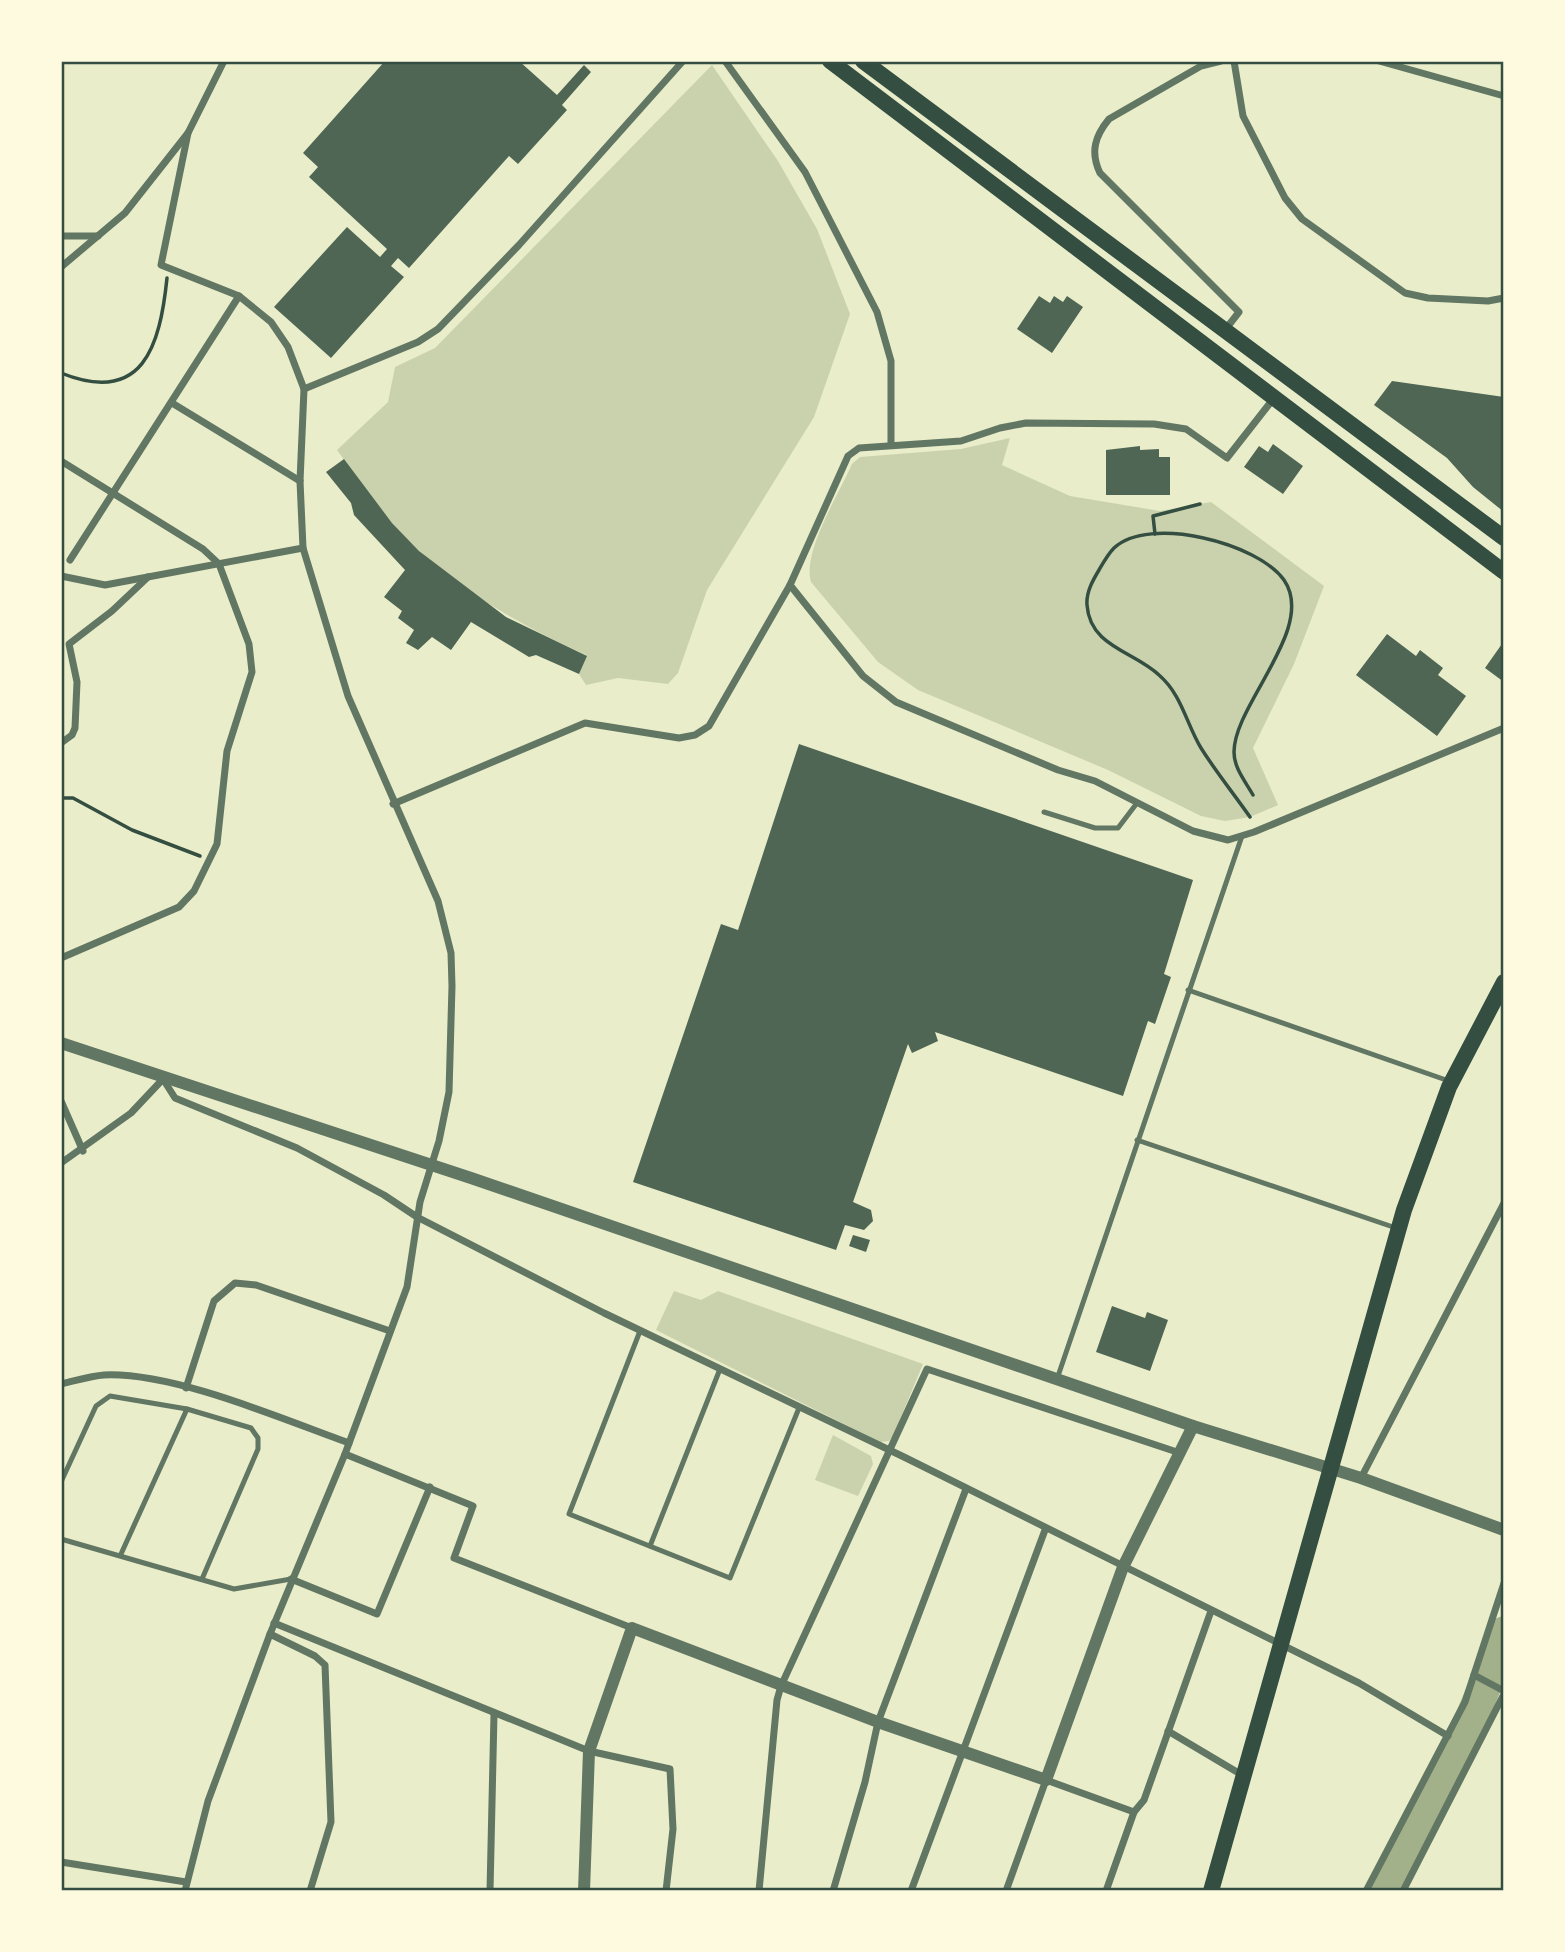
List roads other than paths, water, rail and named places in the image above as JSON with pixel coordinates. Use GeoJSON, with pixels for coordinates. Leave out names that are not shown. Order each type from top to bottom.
{"type":"FeatureCollection","features":[{"type":"Feature","properties":{"kind":"main road"},"geometry":{"type":"LineString","coordinates":[[830,61],[1504,572]]}},
{"type":"Feature","properties":{"kind":"main road"},"geometry":{"type":"LineString","coordinates":[[863,61],[1504,538]]}},
{"type":"Feature","properties":{"kind":"main road"},"geometry":{"type":"LineString","coordinates":[[1211,1891],[1398,1229],[1452,1082],[1501,991]]}},
{"type":"Feature","properties":{"kind":"street"},"geometry":{"type":"LineString","coordinates":[[61,267],[125,213],[188,133],[224,61]]}},
{"type":"Feature","properties":{"kind":"street"},"geometry":{"type":"LineString","coordinates":[[304,389],[418,342],[438,329],[519,245],[683,61]]}},
{"type":"Feature","properties":{"kind":"street"},"geometry":{"type":"LineString","coordinates":[[725,61],[805,172],[877,312],[891,361],[891,444]]}},
{"type":"Feature","properties":{"kind":"street"},"geometry":{"type":"LineString","coordinates":[[1221,61],[1201,66],[1110,118],[1099,131],[1094,159],[1100,173],[1239,312],[1224,332]]}},
{"type":"Feature","properties":{"kind":"street"},"geometry":{"type":"LineString","coordinates":[[1234,61],[1243,116],[1285,198],[1302,219],[1405,293],[1428,298],[1488,301],[1504,298]]}},
{"type":"Feature","properties":{"kind":"street"},"geometry":{"type":"LineString","coordinates":[[1379,61],[1504,96]]}},
{"type":"Feature","properties":{"kind":"street"},"geometry":{"type":"LineString","coordinates":[[61,1862],[186,1886],[208,1801],[291,1578],[345,1454],[407,1287],[419,1202],[439,1141],[449,1091],[451,953],[438,901],[393,804],[348,696],[303,548],[300,481],[304,389],[281,335],[271,322],[239,296],[161,265],[188,133]]}},
{"type":"Feature","properties":{"kind":"street"},"geometry":{"type":"LineString","coordinates":[[61,236],[98,236]]}},
{"type":"Feature","properties":{"kind":"street"},"geometry":{"type":"LineString","coordinates":[[69,560],[115,494],[239,296]]}},
{"type":"Feature","properties":{"kind":"street"},"geometry":{"type":"LineString","coordinates":[[393,804],[585,723],[679,738],[695,736],[709,726],[790,585],[848,456],[859,448],[961,441],[1000,428],[1026,423],[1154,424],[1186,429],[1227,458],[1274,398]]}},
{"type":"Feature","properties":{"kind":"street"},"geometry":{"type":"LineString","coordinates":[[173,403],[300,481]]}},
{"type":"Feature","properties":{"kind":"street"},"geometry":{"type":"LineString","coordinates":[[61,461],[202,549],[219,564],[249,643],[252,672],[227,751],[223,800],[212,860],[194,891],[179,907],[61,958]]}},
{"type":"Feature","properties":{"kind":"street"},"geometry":{"type":"LineString","coordinates":[[61,576],[105,585],[303,548]]}},
{"type":"Feature","properties":{"kind":"street"},"geometry":{"type":"LineString","coordinates":[[61,743],[72,735],[75,728],[76,681],[69,644],[112,611],[148,577]]}},
{"type":"Feature","properties":{"kind":"street"},"geometry":{"type":"LineString","coordinates":[[790,585],[863,676],[896,702],[1058,770],[1095,781],[1193,831],[1228,840],[1504,728]]}},
{"type":"Feature","properties":{"kind":"street"},"geometry":{"type":"LineString","coordinates":[[61,1043],[163,1079],[471,1178],[1193,1426],[1361,1478],[1504,1530]]}},
{"type":"Feature","properties":{"kind":"street"},"geometry":{"type":"LineString","coordinates":[[61,1164],[83,1151],[131,1113],[163,1079]]}},
{"type":"Feature","properties":{"kind":"street"},"geometry":{"type":"LineString","coordinates":[[163,1079],[176,1098],[297,1148],[384,1195],[417,1217],[640,1331],[1279,1643],[1359,1683],[1448,1735]]}},
{"type":"Feature","properties":{"kind":"street"},"geometry":{"type":"LineString","coordinates":[[61,1101],[83,1151]]}},
{"type":"Feature","properties":{"kind":"street"},"geometry":{"type":"LineString","coordinates":[[1361,1478],[1504,1203]]}},
{"type":"Feature","properties":{"kind":"street"},"geometry":{"type":"LineString","coordinates":[[186,1388],[214,1301],[235,1283],[256,1285],[390,1331]]}},
{"type":"Feature","properties":{"kind":"street"},"geometry":{"type":"LineString","coordinates":[[759,1891],[777,1700],[781,1686],[927,1369],[1180,1453]]}},
{"type":"Feature","properties":{"kind":"street"},"geometry":{"type":"LineString","coordinates":[[61,1384],[101,1375],[124,1375],[186,1388],[349,1443]]}},
{"type":"Feature","properties":{"kind":"street"},"geometry":{"type":"LineString","coordinates":[[1006,1891],[1123,1567],[1193,1426]]}},
{"type":"Feature","properties":{"kind":"street"},"geometry":{"type":"LineString","coordinates":[[345,1454],[473,1506],[454,1558],[781,1686],[1134,1812]]}},
{"type":"Feature","properties":{"kind":"street"},"geometry":{"type":"LineString","coordinates":[[291,1578],[377,1614],[430,1487]]}},
{"type":"Feature","properties":{"kind":"street"},"geometry":{"type":"LineString","coordinates":[[832,1891],[865,1782],[878,1722],[966,1489]]}},
{"type":"Feature","properties":{"kind":"street"},"geometry":{"type":"LineString","coordinates":[[911,1891],[960,1751],[1045,1530]]}},
{"type":"Feature","properties":{"kind":"street"},"geometry":{"type":"LineString","coordinates":[[1366,1891],[1448,1735],[1474,1675],[1504,1583]]}},
{"type":"Feature","properties":{"kind":"street"},"geometry":{"type":"LineString","coordinates":[[1106,1891],[1134,1812],[1144,1800],[1211,1611]]}},
{"type":"Feature","properties":{"kind":"street"},"geometry":{"type":"LineString","coordinates":[[274,1623],[589,1751],[670,1769],[673,1829],[666,1891]]}},
{"type":"Feature","properties":{"kind":"street"},"geometry":{"type":"LineString","coordinates":[[584,1891],[589,1751],[632,1628]]}},
{"type":"Feature","properties":{"kind":"street"},"geometry":{"type":"LineString","coordinates":[[270,1634],[315,1656],[325,1665],[331,1822],[310,1891]]}},
{"type":"Feature","properties":{"kind":"street"},"geometry":{"type":"LineString","coordinates":[[1402,1891],[1502,1691],[1474,1675]]}},
{"type":"Feature","properties":{"kind":"street"},"geometry":{"type":"LineString","coordinates":[[490,1891],[494,1714]]}},
{"type":"Feature","properties":{"kind":"street"},"geometry":{"type":"LineString","coordinates":[[1168,1731],[1243,1775]]}},
{"type":"Feature","properties":{"kind":"lane"},"geometry":{"type":"LineString","coordinates":[[1044,812],[1106,830],[1118,828],[1137,803]]}},
{"type":"Feature","properties":{"kind":"lane"},"geometry":{"type":"LineString","coordinates":[[1057,1379],[1242,836]]}},
{"type":"Feature","properties":{"kind":"lane"},"geometry":{"type":"LineString","coordinates":[[1188,990],[1452,1082]]}},
{"type":"Feature","properties":{"kind":"lane"},"geometry":{"type":"LineString","coordinates":[[1137,1140],[1398,1229]]}},
{"type":"Feature","properties":{"kind":"lane"},"geometry":{"type":"LineString","coordinates":[[640,1331],[569,1514],[730,1578],[799,1408]]}},
{"type":"Feature","properties":{"kind":"lane"},"geometry":{"type":"LineString","coordinates":[[650,1546],[720,1369]]}},
{"type":"Feature","properties":{"kind":"lane"},"geometry":{"type":"LineString","coordinates":[[61,1482],[101,1399],[118,1397],[187,1409],[251,1428],[258,1438],[255,1457],[202,1579]]}},
{"type":"Feature","properties":{"kind":"lane"},"geometry":{"type":"LineString","coordinates":[[121,1554],[187,1409]]}},
{"type":"Feature","properties":{"kind":"lane"},"geometry":{"type":"LineString","coordinates":[[61,1539],[121,1554],[234,1589],[291,1578]]}},
{"type":"Feature","properties":{"kind":"waterway"},"geometry":{"type":"LineString","coordinates":[[1386,1891],[1465,1732],[1504,1633]]}}]}
